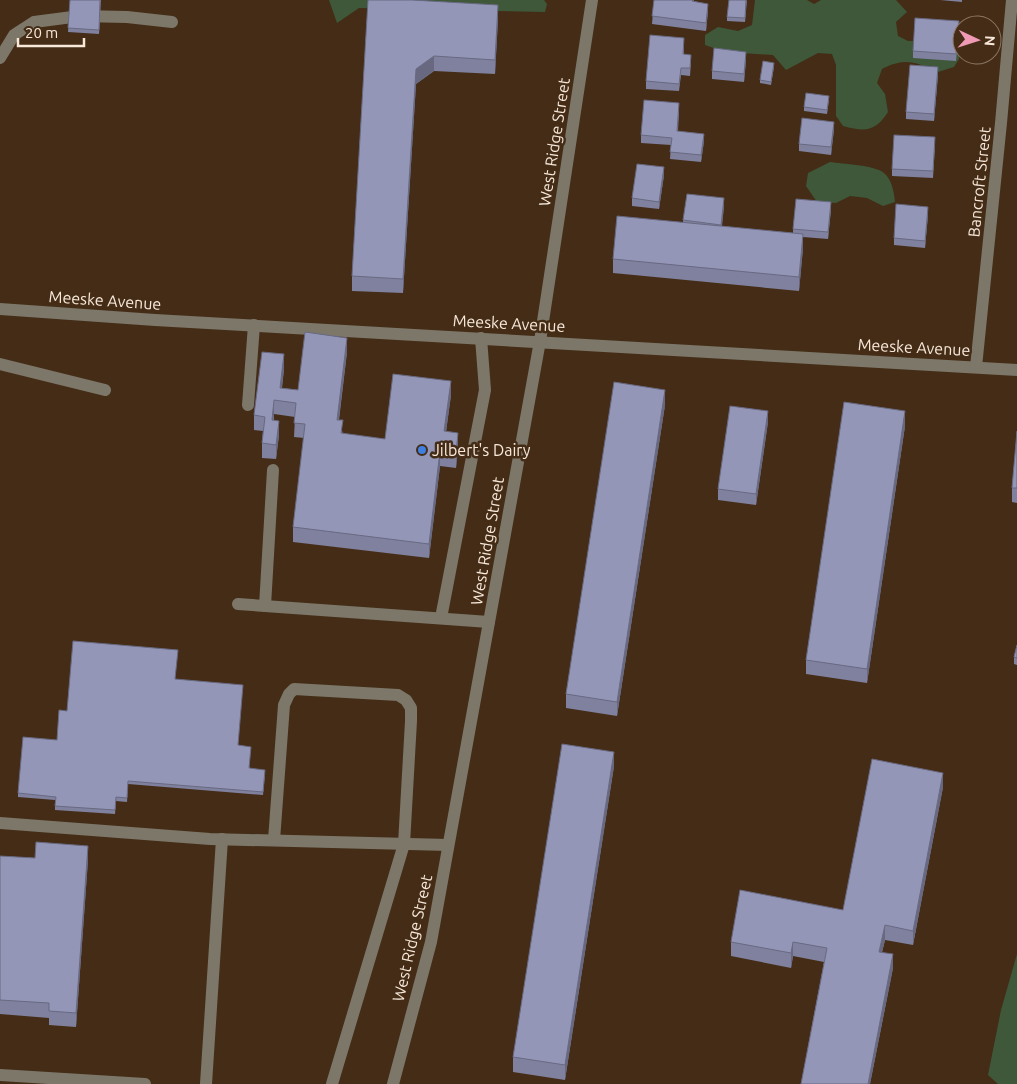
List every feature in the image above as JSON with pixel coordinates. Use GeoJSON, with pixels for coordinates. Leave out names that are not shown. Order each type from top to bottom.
{"type":"FeatureCollection","features":[{"type":"Feature","properties":{"kind":"street","name":"West Ridge Street"},"geometry":{"type":"LineString","coordinates":[[393,1084],[431,942],[540,341],[592,0]]}},
{"type":"Feature","properties":{"kind":"street","name":"Bancroft Street"},"geometry":{"type":"LineString","coordinates":[[976,367],[1002,123],[1012,0]]}},
{"type":"Feature","properties":{"kind":"street"},"geometry":{"type":"LineString","coordinates":[[0,58],[14,35],[34,22],[80,16],[127,17],[172,22]]}},
{"type":"Feature","properties":{"kind":"street","name":"Meeske Avenue"},"geometry":{"type":"LineString","coordinates":[[0,309],[1017,370]]}},
{"type":"Feature","properties":{"kind":"street"},"geometry":{"type":"LineString","coordinates":[[248,405],[254,325]]}},
{"type":"Feature","properties":{"kind":"street"},"geometry":{"type":"LineString","coordinates":[[441,618],[485,390],[481,338]]}},
{"type":"Feature","properties":{"kind":"street"},"geometry":{"type":"LineString","coordinates":[[0,364],[105,390]]}},
{"type":"Feature","properties":{"kind":"street"},"geometry":{"type":"LineString","coordinates":[[265,606],[274,470]]}},
{"type":"Feature","properties":{"kind":"street"},"geometry":{"type":"LineString","coordinates":[[238,604],[489,622]]}},
{"type":"Feature","properties":{"kind":"street"},"geometry":{"type":"LineString","coordinates":[[274,840],[284,705],[289,694],[294,689],[301,689],[398,695],[406,700],[411,708],[404,844],[332,1084]]}},
{"type":"Feature","properties":{"kind":"street"},"geometry":{"type":"LineString","coordinates":[[0,824],[222,839],[448,845]]}},
{"type":"Feature","properties":{"kind":"street"},"geometry":{"type":"LineString","coordinates":[[206,1084],[222,839]]}},
{"type":"Feature","properties":{"kind":"street"},"geometry":{"type":"LineString","coordinates":[[0,1075],[145,1084]]}},
{"type":"Feature","properties":{"kind":"green space"},"geometry":{"type":"Polygon","coordinates":[[[329,0],[544,0],[547,4],[545,12],[359,8],[337,23],[329,0]]]}},
{"type":"Feature","properties":{"kind":"green space"},"geometry":{"type":"Polygon","coordinates":[[[755,0],[807,0],[814,4],[821,0],[896,0],[907,12],[896,22],[898,36],[908,41],[949,40],[952,42],[952,65],[955,65],[938,72],[910,62],[897,63],[882,69],[877,83],[885,94],[888,112],[874,127],[857,129],[843,126],[836,116],[836,65],[832,54],[818,53],[786,70],[773,55],[725,52],[705,45],[705,35],[718,27],[738,31],[752,25],[755,0]]]}},
{"type":"Feature","properties":{"kind":"green space"},"geometry":{"type":"Polygon","coordinates":[[[830,162],[880,170],[891,183],[895,202],[883,206],[867,198],[850,196],[836,203],[817,202],[806,186],[808,173],[830,162]]]}},
{"type":"Feature","properties":{"kind":"green space"},"geometry":{"type":"Polygon","coordinates":[[[1017,954],[1017,1084],[998,1084],[988,1075],[1001,1010],[1017,954]]]}},
{"type":"Feature","properties":{"kind":"building"},"geometry":{"type":"Polygon","coordinates":[[[70,0],[100,0],[99,30],[68,28],[70,0]]]}},
{"type":"Feature","properties":{"kind":"building"},"geometry":{"type":"Polygon","coordinates":[[[368,0],[412,0],[498,5],[495,60],[434,56],[416,69],[403,279],[352,276],[368,0]]]}},
{"type":"Feature","properties":{"kind":"building"},"geometry":{"type":"Polygon","coordinates":[[[654,0],[693,0],[708,4],[706,23],[652,16],[654,0]]]}},
{"type":"Feature","properties":{"kind":"building"},"geometry":{"type":"Polygon","coordinates":[[[729,0],[746,0],[745,18],[727,17],[729,0]]]}},
{"type":"Feature","properties":{"kind":"building"},"geometry":{"type":"Polygon","coordinates":[[[915,18],[952,21],[952,54],[913,51],[915,18]]]}},
{"type":"Feature","properties":{"kind":"building"},"geometry":{"type":"Polygon","coordinates":[[[650,35],[684,38],[683,54],[691,55],[690,68],[681,68],[679,84],[646,81],[650,35]]]}},
{"type":"Feature","properties":{"kind":"building"},"geometry":{"type":"Polygon","coordinates":[[[714,48],[746,52],[744,74],[712,71],[714,48]]]}},
{"type":"Feature","properties":{"kind":"building"},"geometry":{"type":"Polygon","coordinates":[[[763,61],[774,63],[771,82],[760,80],[763,61]]]}},
{"type":"Feature","properties":{"kind":"building"},"geometry":{"type":"Polygon","coordinates":[[[910,65],[938,67],[934,114],[906,112],[910,65]]]}},
{"type":"Feature","properties":{"kind":"building"},"geometry":{"type":"Polygon","coordinates":[[[806,93],[829,96],[827,110],[804,107],[806,93]]]}},
{"type":"Feature","properties":{"kind":"building"},"geometry":{"type":"Polygon","coordinates":[[[644,100],[679,103],[677,131],[704,134],[701,155],[670,152],[672,138],[641,135],[644,100]]]}},
{"type":"Feature","properties":{"kind":"building"},"geometry":{"type":"Polygon","coordinates":[[[802,118],[834,122],[831,147],[799,144],[802,118]]]}},
{"type":"Feature","properties":{"kind":"building"},"geometry":{"type":"Polygon","coordinates":[[[894,135],[935,137],[933,171],[892,169],[894,135]]]}},
{"type":"Feature","properties":{"kind":"building"},"geometry":{"type":"Polygon","coordinates":[[[637,164],[664,167],[659,202],[632,198],[637,164]]]}},
{"type":"Feature","properties":{"kind":"building"},"geometry":{"type":"Polygon","coordinates":[[[687,194],[724,198],[721,225],[683,220],[687,194]]]}},
{"type":"Feature","properties":{"kind":"building"},"geometry":{"type":"Polygon","coordinates":[[[796,199],[831,202],[828,232],[793,229],[796,199]]]}},
{"type":"Feature","properties":{"kind":"building"},"geometry":{"type":"Polygon","coordinates":[[[896,204],[928,207],[925,241],[894,238],[896,204]]]}},
{"type":"Feature","properties":{"kind":"building"},"geometry":{"type":"Polygon","coordinates":[[[617,216],[803,234],[799,277],[613,259],[617,216]]]}},
{"type":"Feature","properties":{"kind":"building","name":"Jilbert's Dairy"},"geometry":{"type":"Polygon","coordinates":[[[305,332],[347,338],[337,420],[343,420],[341,433],[385,439],[393,374],[451,381],[444,431],[458,433],[456,453],[440,451],[429,544],[293,527],[305,424],[294,423],[296,403],[274,400],[272,420],[279,421],[276,445],[262,443],[265,417],[254,415],[262,352],[284,354],[280,388],[298,390],[305,332]]]}},
{"type":"Feature","properties":{"kind":"building"},"geometry":{"type":"Polygon","coordinates":[[[614,382],[665,390],[617,702],[566,694],[614,382]]]}},
{"type":"Feature","properties":{"kind":"building"},"geometry":{"type":"Polygon","coordinates":[[[844,402],[905,411],[867,669],[806,660],[844,402]]]}},
{"type":"Feature","properties":{"kind":"building"},"geometry":{"type":"Polygon","coordinates":[[[730,406],[768,411],[756,494],[718,489],[730,406]]]}},
{"type":"Feature","properties":{"kind":"building"},"geometry":{"type":"Polygon","coordinates":[[[1017,431],[1017,488],[1012,488],[1017,431]]]}},
{"type":"Feature","properties":{"kind":"building"},"geometry":{"type":"Polygon","coordinates":[[[73,641],[178,650],[175,679],[243,685],[238,745],[251,747],[249,768],[265,770],[263,792],[128,781],[127,798],[116,797],[115,810],[55,806],[56,797],[18,793],[23,737],[57,740],[59,710],[67,711],[73,641]]]}},
{"type":"Feature","properties":{"kind":"building"},"geometry":{"type":"Polygon","coordinates":[[[1017,645],[1017,658],[1014,657],[1017,645]]]}},
{"type":"Feature","properties":{"kind":"building"},"geometry":{"type":"Polygon","coordinates":[[[562,744],[614,752],[565,1065],[513,1057],[562,744]]]}},
{"type":"Feature","properties":{"kind":"building"},"geometry":{"type":"Polygon","coordinates":[[[872,759],[943,773],[913,931],[885,925],[879,952],[893,954],[868,1084],[801,1084],[827,948],[793,942],[791,953],[731,942],[740,890],[843,910],[872,759]]]}},
{"type":"Feature","properties":{"kind":"building"},"geometry":{"type":"Polygon","coordinates":[[[36,842],[88,846],[76,1013],[49,1011],[49,1003],[0,1000],[0,856],[35,858],[36,842]]]}},
{"type":"Feature","properties":{"kind":"place","name":"Jilbert's Dairy"},"geometry":{"type":"Point","coordinates":[422,450]}}]}
